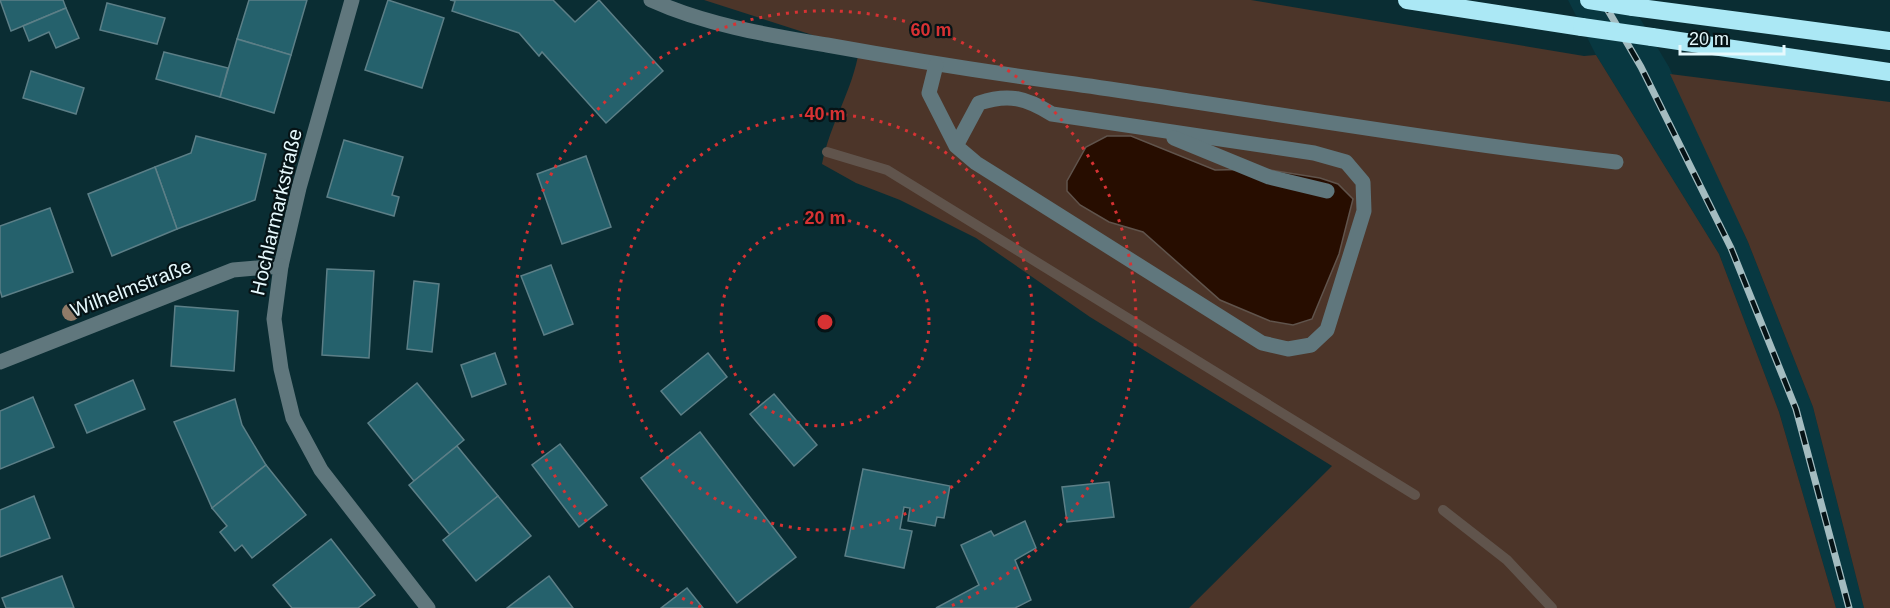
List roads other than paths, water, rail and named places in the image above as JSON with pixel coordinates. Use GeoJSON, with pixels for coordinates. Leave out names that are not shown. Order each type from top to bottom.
{"type":"FeatureCollection","features":[{"type":"Feature","properties":{"kind":"highway"},"geometry":{"type":"LineString","coordinates":[[1407,0],[1890,72]]}},
{"type":"Feature","properties":{"kind":"highway"},"geometry":{"type":"LineString","coordinates":[[1589,0],[1890,41]]}},
{"type":"Feature","properties":{"kind":"street","name":"Hochlarmarkstraße"},"geometry":{"type":"LineString","coordinates":[[352,0],[299,188],[281,266],[274,319],[281,369],[293,418],[321,470],[428,608]]}},
{"type":"Feature","properties":{"kind":"street"},"geometry":{"type":"LineString","coordinates":[[651,0],[674,10],[752,32],[936,65],[1355,124],[1503,149],[1616,162]]}},
{"type":"Feature","properties":{"kind":"street"},"geometry":{"type":"LineString","coordinates":[[936,65],[929,93],[956,146],[976,163],[1262,343],[1288,349],[1311,345],[1327,330],[1364,211],[1363,182],[1346,162],[1314,153],[1052,114],[1031,101],[999,96],[979,103],[956,146]]}},
{"type":"Feature","properties":{"kind":"street"},"geometry":{"type":"LineString","coordinates":[[1152,128],[1269,177],[1328,191]]}},
{"type":"Feature","properties":{"kind":"street","name":"Wilhelmstraße"},"geometry":{"type":"LineString","coordinates":[[0,362],[233,270],[281,266]]}},
{"type":"Feature","properties":{"kind":"waterway"},"geometry":{"type":"LineString","coordinates":[[827,152],[887,170],[1415,495]]}},
{"type":"Feature","properties":{"kind":"waterway"},"geometry":{"type":"LineString","coordinates":[[1443,510],[1507,560],[1552,608]]}},
{"type":"Feature","properties":{"kind":"railway"},"geometry":{"type":"LineString","coordinates":[[1602,0],[1641,67],[1731,248],[1796,409],[1849,608]]}}]}
